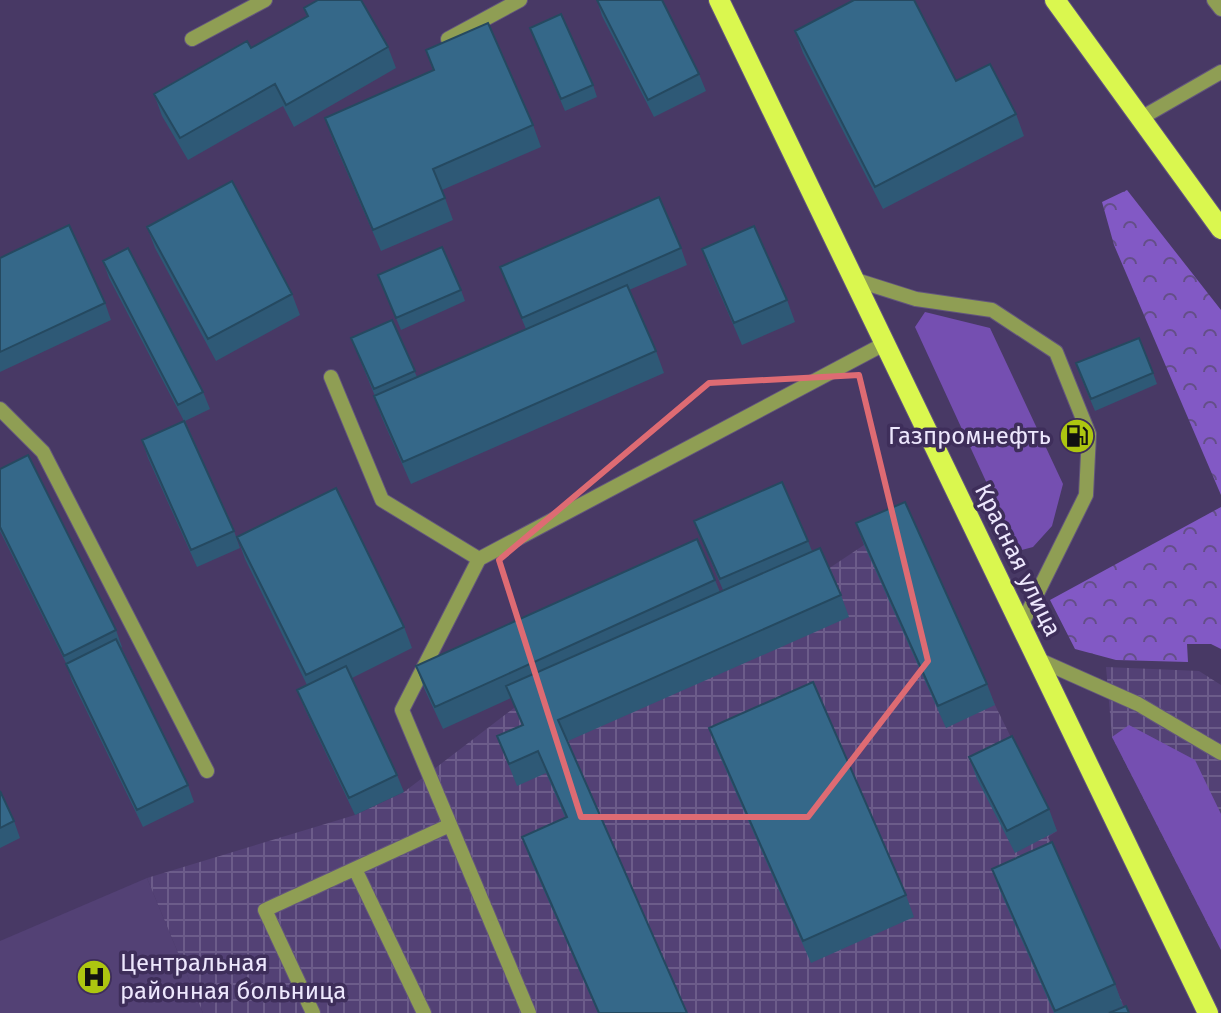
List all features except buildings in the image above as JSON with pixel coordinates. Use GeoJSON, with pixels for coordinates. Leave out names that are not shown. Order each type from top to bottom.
{"type":"FeatureCollection","features":[{"type":"Feature","properties":{"kind":"main road","name":"Красная улица"},"geometry":{"type":"LineString","coordinates":[[719,0],[1208,1013]]}},
{"type":"Feature","properties":{"kind":"main road"},"geometry":{"type":"LineString","coordinates":[[1055,0],[1221,229]]}},
{"type":"Feature","properties":{"kind":"lane"},"geometry":{"type":"LineString","coordinates":[[192,39],[265,0]]}},
{"type":"Feature","properties":{"kind":"lane"},"geometry":{"type":"LineString","coordinates":[[448,39],[520,0]]}},
{"type":"Feature","properties":{"kind":"lane"},"geometry":{"type":"LineString","coordinates":[[1214,0],[1221,9]]}},
{"type":"Feature","properties":{"kind":"lane"},"geometry":{"type":"LineString","coordinates":[[1141,118],[1221,72]]}},
{"type":"Feature","properties":{"kind":"lane"},"geometry":{"type":"LineString","coordinates":[[853,279],[916,299],[992,310],[1056,352],[1089,434],[1086,495],[1021,626]]}},
{"type":"Feature","properties":{"kind":"lane"},"geometry":{"type":"LineString","coordinates":[[529,1013],[402,710],[479,559],[884,344]]}},
{"type":"Feature","properties":{"kind":"lane"},"geometry":{"type":"LineString","coordinates":[[331,377],[382,500],[479,559]]}},
{"type":"Feature","properties":{"kind":"lane"},"geometry":{"type":"LineString","coordinates":[[0,409],[43,452],[207,771]]}},
{"type":"Feature","properties":{"kind":"lane"},"geometry":{"type":"LineString","coordinates":[[1037,659],[1138,704],[1221,753]]}},
{"type":"Feature","properties":{"kind":"lane"},"geometry":{"type":"LineString","coordinates":[[313,1013],[265,910],[450,825]]}},
{"type":"Feature","properties":{"kind":"lane"},"geometry":{"type":"LineString","coordinates":[[355,869],[424,1013]]}},
{"type":"Feature","properties":{"kind":"highlighted area"},"geometry":{"type":"Polygon","coordinates":[[[859,375],[928,661],[808,817],[581,817],[499,560],[709,383],[859,375]]]}},
{"type":"Feature","properties":{"kind":"shaded area"},"geometry":{"type":"Polygon","coordinates":[[[925,312],[990,328],[1063,484],[1052,526],[1033,547],[1018,551],[915,327],[925,312]]]}},
{"type":"Feature","properties":{"kind":"shaded area"},"geometry":{"type":"Polygon","coordinates":[[[913,523],[995,705],[1057,831],[1048,837],[1127,1013],[203,1013],[147,878],[355,815],[404,792],[514,708],[828,569],[864,545],[913,523]]]}},
{"type":"Feature","properties":{"kind":"shaded area"},"geometry":{"type":"Polygon","coordinates":[[[1106,667],[1199,671],[1221,685],[1221,950],[1112,737],[1106,667]]]}},
{"type":"Feature","properties":{"kind":"shaded area"},"geometry":{"type":"Polygon","coordinates":[[[1129,725],[1195,760],[1221,814],[1221,950],[1112,737],[1129,725]]]}},
{"type":"Feature","properties":{"kind":"shaded area","name":"Центральная районная больница"},"geometry":{"type":"Polygon","coordinates":[[[147,878],[203,1013],[0,1013],[0,941],[147,878]]]}},
{"type":"Feature","properties":{"kind":"green space"},"geometry":{"type":"Polygon","coordinates":[[[1127,190],[1221,310],[1221,495],[1114,245],[1102,202],[1127,190]]]}},
{"type":"Feature","properties":{"kind":"green space"},"geometry":{"type":"Polygon","coordinates":[[[1221,507],[1221,649],[1211,644],[1187,644],[1188,662],[1116,660],[1075,649],[1050,600],[1221,507]]]}},
{"type":"Feature","properties":{"kind":"place","name":"Газпромнефть"},"geometry":{"type":"Point","coordinates":[1077,436]}},
{"type":"Feature","properties":{"kind":"place","name":"Центральная районная больница"},"geometry":{"type":"Point","coordinates":[94,977]}}]}
